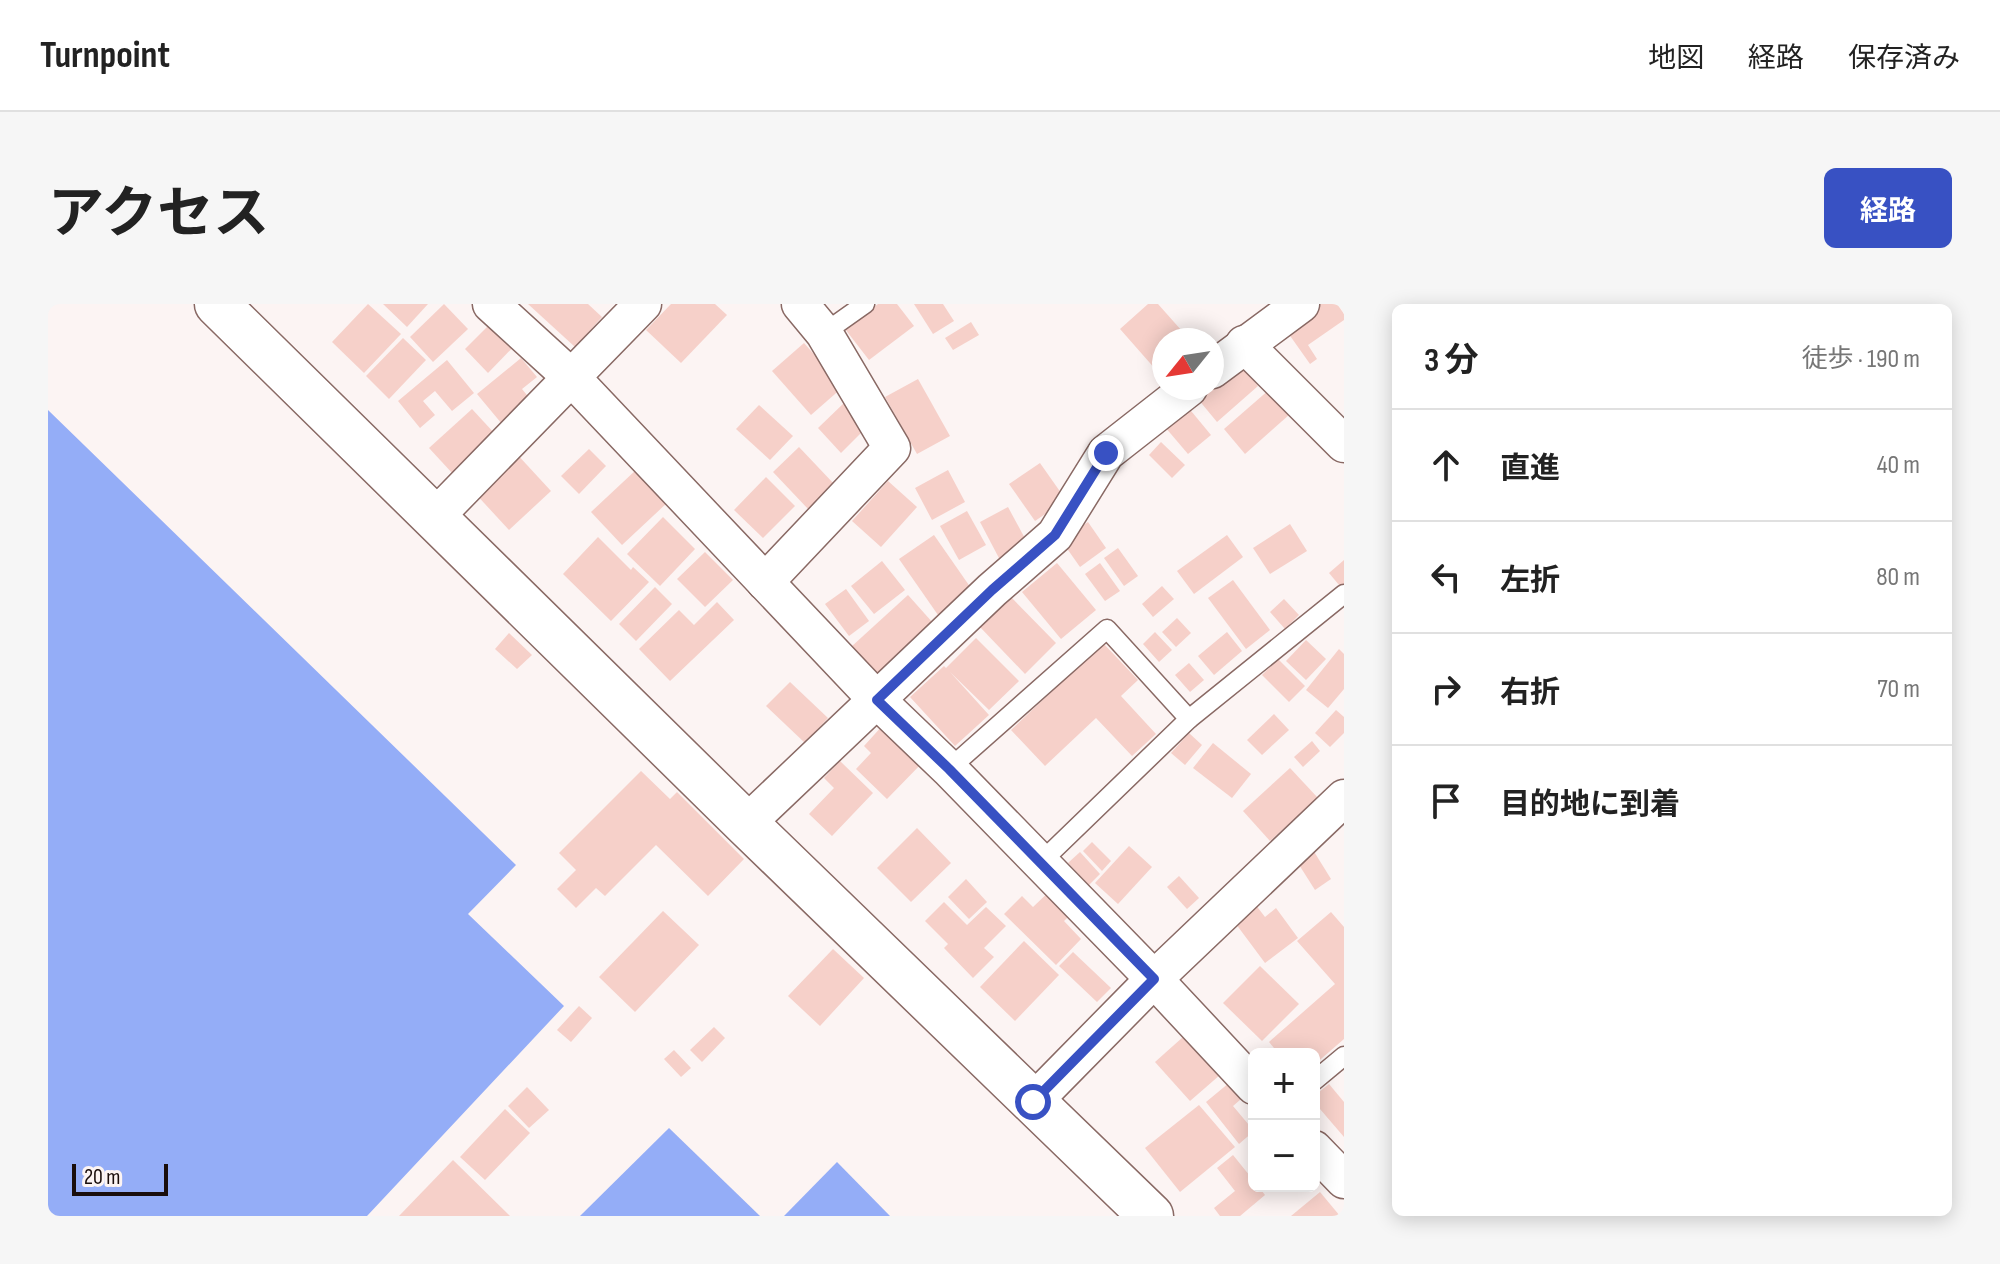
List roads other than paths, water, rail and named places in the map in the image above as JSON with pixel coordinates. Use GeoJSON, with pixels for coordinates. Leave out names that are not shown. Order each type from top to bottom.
{"type":"FeatureCollection","features":[{"type":"Feature","properties":{"kind":"street"},"geometry":{"type":"LineString","coordinates":[[217,304],[746,824],[1151,1216]]}},
{"type":"Feature","properties":{"kind":"street"},"geometry":{"type":"LineString","coordinates":[[491,304],[572,378],[877,700],[949,769],[1248,1080]]}},
{"type":"Feature","properties":{"kind":"street"},"geometry":{"type":"LineString","coordinates":[[435,517],[643,304]]}},
{"type":"Feature","properties":{"kind":"street"},"geometry":{"type":"LineString","coordinates":[[765,582],[892,448],[824,333],[800,304]]}},
{"type":"Feature","properties":{"kind":"street"},"geometry":{"type":"LineString","coordinates":[[1224,360],[1301,304]]}},
{"type":"Feature","properties":{"kind":"street"},"geometry":{"type":"LineString","coordinates":[[1244,344],[1344,444]]}},
{"type":"Feature","properties":{"kind":"street"},"geometry":{"type":"LineString","coordinates":[[746,824],[992,590],[1055,535],[1106,453],[1174,400]]}},
{"type":"Feature","properties":{"kind":"street"},"geometry":{"type":"LineString","coordinates":[[1033,1102],[1154,979],[1344,798]]}},
{"type":"Feature","properties":{"kind":"street"},"geometry":{"type":"LineString","coordinates":[[1320,1155],[1344,1180]]}},
{"type":"Feature","properties":{"kind":"lane"},"geometry":{"type":"LineString","coordinates":[[824,333],[865,304]]}},
{"type":"Feature","properties":{"kind":"lane"},"geometry":{"type":"LineString","coordinates":[[1039,864],[1189,719],[1344,594]]}},
{"type":"Feature","properties":{"kind":"lane"},"geometry":{"type":"LineString","coordinates":[[949,769],[1107,629],[1189,719]]}},
{"type":"Feature","properties":{"kind":"lane"},"geometry":{"type":"LineString","coordinates":[[1320,1076],[1344,1056]]}},
{"type":"Feature","properties":{"kind":"water"},"geometry":{"type":"Polygon","coordinates":[[[48,410],[516,865],[468,914],[564,1006],[367,1216],[48,1216],[48,410]]]}},
{"type":"Feature","properties":{"kind":"water"},"geometry":{"type":"Polygon","coordinates":[[[669,1128],[760,1216],[580,1216],[669,1128]]]}},
{"type":"Feature","properties":{"kind":"water"},"geometry":{"type":"Polygon","coordinates":[[[837,1162],[890,1216],[784,1216],[837,1162]]]}}]}
